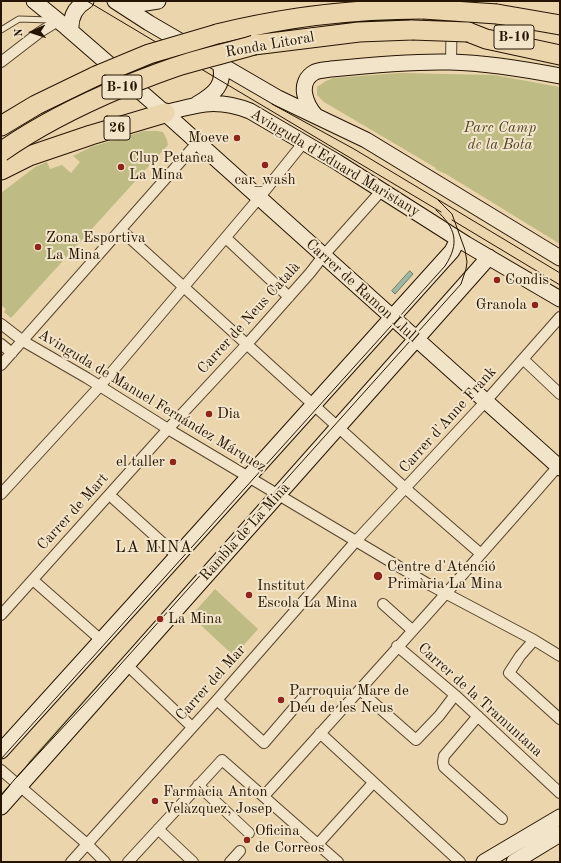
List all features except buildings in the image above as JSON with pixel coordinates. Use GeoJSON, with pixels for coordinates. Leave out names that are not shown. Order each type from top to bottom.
{"type":"FeatureCollection","features":[{"type":"Feature","properties":{"kind":"highway","name":"Ronda Litoral"},"geometry":{"type":"LineString","coordinates":[[1,126],[71,87],[149,54],[216,34],[270,22],[322,14],[390,9],[423,9],[497,14],[560,25]]}},
{"type":"Feature","properties":{"kind":"highway","name":"Ronda Litoral"},"geometry":{"type":"LineString","coordinates":[[1,152],[44,125],[83,104],[152,75],[184,64],[254,46],[359,32],[412,30],[468,32],[533,39],[560,44]]}},
{"type":"Feature","properties":{"kind":"highway"},"geometry":{"type":"LineString","coordinates":[[468,32],[486,39],[560,55]]}},
{"type":"Feature","properties":{"kind":"highway","name":"26"},"geometry":{"type":"LineString","coordinates":[[1,170],[29,156],[165,113]]}},
{"type":"Feature","properties":{"kind":"street"},"geometry":{"type":"LineString","coordinates":[[34,1],[71,31],[165,113]]}},
{"type":"Feature","properties":{"kind":"street"},"geometry":{"type":"LineString","coordinates":[[71,31],[70,23],[73,12],[86,1]]}},
{"type":"Feature","properties":{"kind":"street"},"geometry":{"type":"LineString","coordinates":[[116,1],[139,4],[158,1]]}},
{"type":"Feature","properties":{"kind":"street","name":"Avinguda d'Eduard Maristany"},"geometry":{"type":"LineString","coordinates":[[116,1],[149,23],[278,98],[366,140],[560,258]]}},
{"type":"Feature","properties":{"kind":"street"},"geometry":{"type":"LineString","coordinates":[[451,62],[452,1]]}},
{"type":"Feature","properties":{"kind":"street"},"geometry":{"type":"LineString","coordinates":[[1,62],[58,21]]}},
{"type":"Feature","properties":{"kind":"street"},"geometry":{"type":"LineString","coordinates":[[317,117],[310,109],[305,95],[305,88],[308,79],[315,72],[331,68],[451,62],[521,69],[560,76]]}},
{"type":"Feature","properties":{"kind":"street"},"geometry":{"type":"LineString","coordinates":[[196,105],[217,89],[222,75],[220,63]]}},
{"type":"Feature","properties":{"kind":"street","name":"Avinguda d'Eduard Maristany"},"geometry":{"type":"LineString","coordinates":[[165,113],[196,105],[219,103],[237,106],[264,118],[382,190],[458,239],[560,300]]}},
{"type":"Feature","properties":{"kind":"street","name":"Carrer de Ramon Llull"},"geometry":{"type":"LineString","coordinates":[[165,113],[559,466]]}},
{"type":"Feature","properties":{"kind":"street"},"geometry":{"type":"LineString","coordinates":[[1,494],[100,386],[226,238],[304,142]]}},
{"type":"Feature","properties":{"kind":"street"},"geometry":{"type":"LineString","coordinates":[[1,365],[198,143]]}},
{"type":"Feature","properties":{"kind":"street","name":"Carrer de Neus Català"},"geometry":{"type":"LineString","coordinates":[[168,429],[247,344],[382,190]]}},
{"type":"Feature","properties":{"kind":"street"},"geometry":{"type":"LineString","coordinates":[[121,230],[405,488],[481,554]]}},
{"type":"Feature","properties":{"kind":"street"},"geometry":{"type":"LineString","coordinates":[[226,238],[289,297]]}},
{"type":"Feature","properties":{"kind":"street"},"geometry":{"type":"LineString","coordinates":[[1,751],[248,476],[393,318],[452,251],[458,239]]}},
{"type":"Feature","properties":{"kind":"street","name":"Rambla de La Mina"},"geometry":{"type":"LineString","coordinates":[[1,807],[489,257]]}},
{"type":"Feature","properties":{"kind":"street","name":"Carrer d'Anne Frank"},"geometry":{"type":"LineString","coordinates":[[356,541],[486,401],[560,317]]}},
{"type":"Feature","properties":{"kind":"street","name":"Avinguda de Manuel Fernández Márquez"},"geometry":{"type":"LineString","coordinates":[[1,324],[23,341],[445,594],[534,640],[560,656]]}},
{"type":"Feature","properties":{"kind":"street"},"geometry":{"type":"LineString","coordinates":[[1,344],[12,353]]}},
{"type":"Feature","properties":{"kind":"street"},"geometry":{"type":"LineString","coordinates":[[523,358],[560,394]]}},
{"type":"Feature","properties":{"kind":"street","name":"Carrer de Mart"},"geometry":{"type":"LineString","coordinates":[[1,615],[168,429]]}},
{"type":"Feature","properties":{"kind":"street"},"geometry":{"type":"LineString","coordinates":[[264,796],[559,466]]}},
{"type":"Feature","properties":{"kind":"street"},"geometry":{"type":"LineString","coordinates":[[114,499],[175,554]]}},
{"type":"Feature","properties":{"kind":"street","name":"Carrer del Mar"},"geometry":{"type":"LineString","coordinates":[[71,862],[217,700],[356,541]]}},
{"type":"Feature","properties":{"kind":"street"},"geometry":{"type":"LineString","coordinates":[[32,580],[100,640]]}},
{"type":"Feature","properties":{"kind":"street"},"geometry":{"type":"LineString","coordinates":[[383,604],[412,630]]}},
{"type":"Feature","properties":{"kind":"street"},"geometry":{"type":"LineString","coordinates":[[534,640],[520,656],[509,673],[560,719]]}},
{"type":"Feature","properties":{"kind":"street","name":"Carrer de la Tramuntana"},"geometry":{"type":"LineString","coordinates":[[397,646],[455,695],[560,793]]}},
{"type":"Feature","properties":{"kind":"street"},"geometry":{"type":"LineString","coordinates":[[127,665],[192,728]]}},
{"type":"Feature","properties":{"kind":"street"},"geometry":{"type":"LineString","coordinates":[[361,689],[367,697],[416,740],[439,716],[455,695]]}},
{"type":"Feature","properties":{"kind":"street"},"geometry":{"type":"LineString","coordinates":[[217,700],[264,743],[307,693]]}},
{"type":"Feature","properties":{"kind":"street"},"geometry":{"type":"LineString","coordinates":[[478,716],[444,756],[444,767],[502,819]]}},
{"type":"Feature","properties":{"kind":"street"},"geometry":{"type":"LineString","coordinates":[[320,733],[460,862]]}},
{"type":"Feature","properties":{"kind":"street"},"geometry":{"type":"LineString","coordinates":[[128,862],[222,760],[338,862]]}},
{"type":"Feature","properties":{"kind":"street"},"geometry":{"type":"LineString","coordinates":[[1,770],[87,844],[105,862]]}},
{"type":"Feature","properties":{"kind":"street"},"geometry":{"type":"LineString","coordinates":[[318,844],[374,783]]}},
{"type":"Feature","properties":{"kind":"street"},"geometry":{"type":"LineString","coordinates":[[198,785],[248,833]]}},
{"type":"Feature","properties":{"kind":"street"},"geometry":{"type":"LineString","coordinates":[[484,862],[560,817]]}},
{"type":"Feature","properties":{"kind":"street"},"geometry":{"type":"LineString","coordinates":[[158,829],[193,862]]}},
{"type":"Feature","properties":{"kind":"street"},"geometry":{"type":"LineString","coordinates":[[514,862],[560,834]]}},
{"type":"Feature","properties":{"kind":"street"},"geometry":{"type":"LineString","coordinates":[[230,862],[240,851]]}},
{"type":"Feature","properties":{"kind":"lane"},"geometry":{"type":"LineString","coordinates":[[1,30],[19,18],[58,21]]}},
{"type":"Feature","properties":{"kind":"green space","name":"Parc Camp de la Bota"},"geometry":{"type":"Polygon","coordinates":[[[400,73],[494,75],[560,87],[560,244],[446,174],[435,169],[436,168],[324,102],[317,95],[317,87],[333,78],[400,73]]]}},
{"type":"Feature","properties":{"kind":"green space","name":"Zona Esportiva La Mina"},"geometry":{"type":"Polygon","coordinates":[[[144,131],[163,132],[168,145],[11,318],[4,312],[6,309],[1,305],[1,193],[35,167],[47,162],[50,169],[62,165],[71,173],[80,162],[73,156],[91,147],[144,131]]]}},
{"type":"Feature","properties":{"kind":"green space"},"geometry":{"type":"Polygon","coordinates":[[[215,589],[258,629],[234,656],[191,616],[215,589]]]}},
{"type":"Feature","properties":{"kind":"green space"},"geometry":{"type":"Polygon","coordinates":[[[118,662],[122,665],[32,766],[28,762],[118,662]]]}},
{"type":"Feature","properties":{"kind":"shaded area"},"geometry":{"type":"Polygon","coordinates":[[[410,271],[413,274],[395,294],[392,291],[410,271]]]}},
{"type":"Feature","properties":{"kind":"tram line"},"geometry":{"type":"LineString","coordinates":[[87,1],[441,212]]}},
{"type":"Feature","properties":{"kind":"tram line"},"geometry":{"type":"LineString","coordinates":[[272,104],[354,149],[560,273]]}},
{"type":"Feature","properties":{"kind":"tram line"},"geometry":{"type":"LineString","coordinates":[[1,796],[461,284],[467,262],[465,250],[452,214],[438,200]]}},
{"type":"Feature","properties":{"kind":"tram line"},"geometry":{"type":"LineString","coordinates":[[1,759],[445,266],[453,250],[454,236],[448,223],[436,210]]}},
{"type":"Feature","properties":{"kind":"tram line"},"geometry":{"type":"LineString","coordinates":[[452,220],[560,285]]}},
{"type":"Feature","properties":{"kind":"place","name":"Moeve"},"geometry":{"type":"Point","coordinates":[237,138]}},
{"type":"Feature","properties":{"kind":"place","name":"car_wash"},"geometry":{"type":"Point","coordinates":[265,165]}},
{"type":"Feature","properties":{"kind":"place","name":"Clup Petanca La Mina"},"geometry":{"type":"Point","coordinates":[121,167]}},
{"type":"Feature","properties":{"kind":"place","name":"Zona Esportiva La Mina"},"geometry":{"type":"Point","coordinates":[38,247]}},
{"type":"Feature","properties":{"kind":"place","name":"Condis"},"geometry":{"type":"Point","coordinates":[497,280]}},
{"type":"Feature","properties":{"kind":"place","name":"Granola"},"geometry":{"type":"Point","coordinates":[535,305]}},
{"type":"Feature","properties":{"kind":"place","name":"Dia"},"geometry":{"type":"Point","coordinates":[209,414]}},
{"type":"Feature","properties":{"kind":"place","name":"el taller"},"geometry":{"type":"Point","coordinates":[173,462]}},
{"type":"Feature","properties":{"kind":"place","name":"Centre d'Atenció Primària La Mina"},"geometry":{"type":"Point","coordinates":[378,576]}},
{"type":"Feature","properties":{"kind":"place","name":"Institut Escola La Mina"},"geometry":{"type":"Point","coordinates":[249,595]}},
{"type":"Feature","properties":{"kind":"place","name":"La Mina"},"geometry":{"type":"Point","coordinates":[160,619]}},
{"type":"Feature","properties":{"kind":"place","name":"Parroquia Mare de Deu de les Neus"},"geometry":{"type":"Point","coordinates":[281,700]}},
{"type":"Feature","properties":{"kind":"place","name":"Farmàcia Anton Velàzquez, Josep"},"geometry":{"type":"Point","coordinates":[155,801]}},
{"type":"Feature","properties":{"kind":"place","name":"Oficina de Correos"},"geometry":{"type":"Point","coordinates":[247,840]}},
{"type":"Feature","properties":{"kind":"district","name":"LA MINA"},"geometry":{"type":"Point","coordinates":[154,548]}}]}
